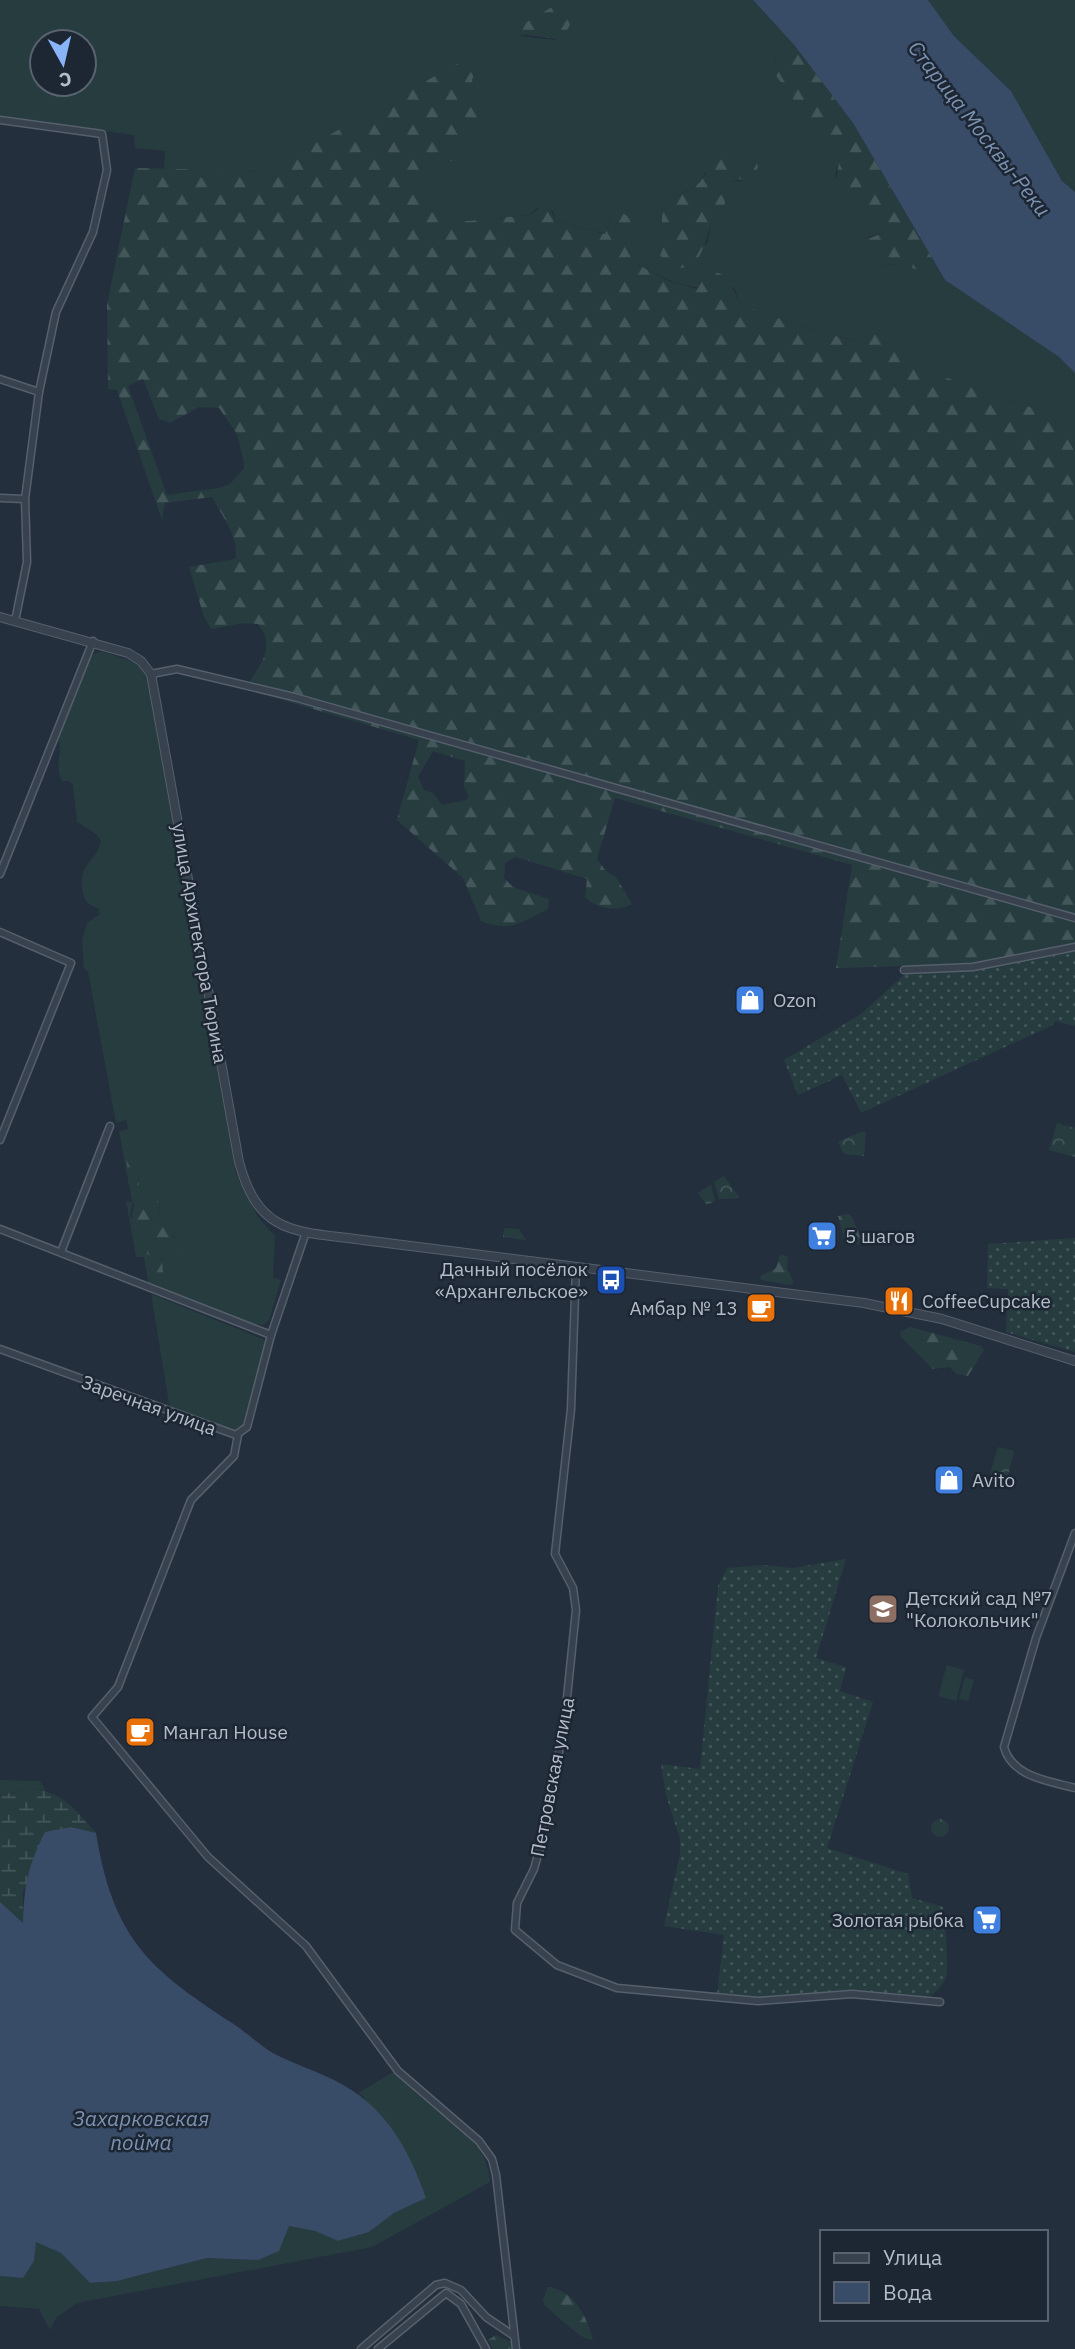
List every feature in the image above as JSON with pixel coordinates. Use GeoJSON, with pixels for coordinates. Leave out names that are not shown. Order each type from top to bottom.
{"type":"FeatureCollection","features":[{"type":"Feature","properties":{"kind":"street"},"geometry":{"type":"LineString","coordinates":[[0,120],[102,134],[107,170],[93,232],[56,312],[39,392],[25,499],[27,562],[15,621]]}},
{"type":"Feature","properties":{"kind":"street"},"geometry":{"type":"LineString","coordinates":[[0,379],[39,392]]}},
{"type":"Feature","properties":{"kind":"street"},"geometry":{"type":"LineString","coordinates":[[0,498],[25,499]]}},
{"type":"Feature","properties":{"kind":"street"},"geometry":{"type":"LineString","coordinates":[[0,617],[93,641],[135,656],[151,674],[177,669],[294,698],[1075,918]]}},
{"type":"Feature","properties":{"kind":"street"},"geometry":{"type":"LineString","coordinates":[[0,874],[93,641]]}},
{"type":"Feature","properties":{"kind":"street","name":"улица Архитектора Тюрина"},"geometry":{"type":"LineString","coordinates":[[151,674],[242,1175],[250,1196],[266,1216],[284,1227],[306,1232],[873,1304],[942,1319],[1075,1361]]}},
{"type":"Feature","properties":{"kind":"street"},"geometry":{"type":"LineString","coordinates":[[0,932],[71,963],[0,1140]]}},
{"type":"Feature","properties":{"kind":"street"},"geometry":{"type":"LineString","coordinates":[[904,970],[973,967],[1075,947]]}},
{"type":"Feature","properties":{"kind":"street"},"geometry":{"type":"LineString","coordinates":[[61,1252],[110,1126]]}},
{"type":"Feature","properties":{"kind":"street"},"geometry":{"type":"LineString","coordinates":[[0,1229],[271,1335]]}},
{"type":"Feature","properties":{"kind":"street","name":"Заречная улица"},"geometry":{"type":"LineString","coordinates":[[0,1349],[231,1436],[238,1435],[247,1427],[271,1335],[306,1232]]}},
{"type":"Feature","properties":{"kind":"street","name":"Петровская улица"},"geometry":{"type":"LineString","coordinates":[[576,1267],[571,1409],[555,1554],[573,1588],[576,1610],[565,1717],[547,1822],[534,1869],[517,1903],[515,1930],[557,1965],[617,1988],[758,2001],[852,1994],[940,2002]]}},
{"type":"Feature","properties":{"kind":"street"},"geometry":{"type":"LineString","coordinates":[[238,1435],[234,1456],[191,1500],[118,1687],[92,1717],[208,1857],[306,1946],[398,2071],[487,2151],[496,2175],[516,2349]]}},
{"type":"Feature","properties":{"kind":"street"},"geometry":{"type":"LineString","coordinates":[[1075,1533],[1036,1637],[1004,1747],[1010,1762],[1022,1771],[1075,1788]]}},
{"type":"Feature","properties":{"kind":"street"},"geometry":{"type":"LineString","coordinates":[[361,2349],[441,2283],[461,2290],[486,2317],[514,2336]]}},
{"type":"Feature","properties":{"kind":"street"},"geometry":{"type":"LineString","coordinates":[[378,2349],[446,2292],[461,2304],[486,2349]]}},
{"type":"Feature","properties":{"kind":"street"},"geometry":{"type":"LineString","coordinates":[[472,2324],[486,2317]]}},
{"type":"Feature","properties":{"kind":"green space"},"geometry":{"type":"Polygon","coordinates":[[[0,0],[753,0],[795,46],[776,57],[774,73],[804,114],[814,137],[835,152],[839,160],[835,176],[849,195],[857,198],[887,226],[883,233],[868,237],[880,264],[904,265],[945,280],[1059,357],[1075,373],[1075,421],[1001,398],[907,363],[902,340],[886,329],[855,341],[797,325],[740,304],[734,287],[695,287],[664,278],[639,265],[631,240],[631,219],[609,222],[606,234],[556,221],[553,211],[537,208],[529,215],[467,221],[427,208],[425,175],[453,160],[465,138],[481,122],[472,80],[478,65],[265,171],[164,169],[165,151],[135,148],[134,135],[0,117],[0,0]],[[570,25],[519,36],[556,40],[570,25]],[[705,172],[702,181],[675,198],[667,240],[660,255],[707,244],[712,220],[725,201],[719,187],[726,182],[742,181],[705,172]]]}},
{"type":"Feature","properties":{"kind":"green space"},"geometry":{"type":"Polygon","coordinates":[[[928,0],[1075,0],[1075,192],[1062,181],[1011,91],[954,36],[928,0]]]}},
{"type":"Feature","properties":{"kind":"green space"},"geometry":{"type":"Polygon","coordinates":[[[552,7],[570,15],[570,25],[561,40],[510,32],[552,7]]]}},
{"type":"Feature","properties":{"kind":"green space"},"geometry":{"type":"Polygon","coordinates":[[[795,46],[853,123],[945,280],[904,265],[880,264],[865,256],[862,241],[883,233],[887,226],[836,184],[839,160],[835,152],[814,137],[804,114],[774,73],[776,57],[795,46]]]}},
{"type":"Feature","properties":{"kind":"green space"},"geometry":{"type":"Polygon","coordinates":[[[478,52],[478,65],[472,80],[481,122],[465,138],[453,160],[425,175],[428,208],[467,221],[529,215],[547,204],[556,221],[605,234],[614,212],[623,213],[631,219],[631,240],[639,265],[666,280],[696,289],[707,274],[719,273],[728,279],[740,304],[797,325],[854,341],[886,329],[902,339],[908,363],[1001,398],[1075,421],[1075,943],[972,964],[836,968],[852,865],[615,798],[597,859],[606,871],[616,877],[632,904],[614,908],[601,907],[585,897],[587,879],[516,857],[505,863],[504,878],[513,887],[549,899],[548,909],[523,922],[508,926],[481,921],[463,878],[397,820],[419,740],[245,689],[264,657],[264,633],[258,624],[244,623],[211,629],[204,617],[189,567],[235,559],[235,543],[229,527],[212,497],[165,503],[162,520],[117,390],[108,389],[107,304],[135,168],[265,171],[478,52]],[[143,379],[128,386],[167,495],[230,484],[245,467],[237,434],[219,408],[199,407],[170,423],[159,419],[143,379]],[[433,751],[418,777],[424,790],[433,793],[442,805],[466,800],[469,796],[464,787],[465,761],[433,751]]]}},
{"type":"Feature","properties":{"kind":"green space"},"geometry":{"type":"Polygon","coordinates":[[[741,154],[756,159],[758,167],[755,174],[719,186],[725,205],[713,220],[696,261],[681,268],[669,267],[660,255],[665,241],[662,218],[666,207],[700,182],[714,159],[741,154]]]}},
{"type":"Feature","properties":{"kind":"green space"},"geometry":{"type":"Polygon","coordinates":[[[102,651],[137,663],[148,679],[236,1174],[258,1217],[275,1236],[273,1277],[281,1280],[269,1320],[264,1325],[253,1324],[148,1282],[144,1257],[136,1257],[126,1201],[132,1202],[119,1131],[128,1129],[126,1120],[116,1123],[88,972],[84,968],[82,941],[87,923],[100,914],[99,909],[85,899],[82,880],[83,873],[101,841],[96,834],[77,822],[73,785],[69,781],[62,781],[58,769],[58,737],[93,654],[102,651]],[[138,1174],[130,1216],[146,1244],[150,1273],[163,1267],[162,1255],[175,1241],[175,1236],[159,1220],[160,1203],[156,1199],[144,1201],[138,1174]]]}},
{"type":"Feature","properties":{"kind":"green space"},"geometry":{"type":"Polygon","coordinates":[[[1075,951],[1075,1026],[1055,1021],[1053,1025],[861,1113],[842,1075],[798,1095],[784,1060],[861,1014],[905,974],[974,970],[1075,951]]]}},
{"type":"Feature","properties":{"kind":"green space"},"geometry":{"type":"Polygon","coordinates":[[[1057,1123],[1075,1128],[1075,1157],[1049,1150],[1057,1123]]]}},
{"type":"Feature","properties":{"kind":"green space"},"geometry":{"type":"Polygon","coordinates":[[[866,1132],[864,1156],[844,1154],[838,1142],[866,1132]]]}},
{"type":"Feature","properties":{"kind":"green space"},"geometry":{"type":"Polygon","coordinates":[[[127,1133],[134,1147],[141,1197],[144,1201],[156,1199],[160,1204],[159,1220],[171,1230],[178,1252],[162,1255],[163,1273],[159,1277],[150,1273],[146,1244],[137,1236],[133,1227],[134,1206],[122,1135],[127,1133]]]}},
{"type":"Feature","properties":{"kind":"green space"},"geometry":{"type":"Polygon","coordinates":[[[724,1176],[740,1198],[719,1199],[714,1182],[724,1176]]]}},
{"type":"Feature","properties":{"kind":"green space"},"geometry":{"type":"Polygon","coordinates":[[[711,1184],[715,1201],[707,1205],[698,1193],[711,1184]]]}},
{"type":"Feature","properties":{"kind":"green space"},"geometry":{"type":"Polygon","coordinates":[[[848,1214],[852,1217],[863,1244],[846,1245],[838,1216],[848,1214]]]}},
{"type":"Feature","properties":{"kind":"green space"},"geometry":{"type":"Polygon","coordinates":[[[504,1228],[519,1229],[526,1240],[503,1237],[504,1228]]]}},
{"type":"Feature","properties":{"kind":"green space"},"geometry":{"type":"Polygon","coordinates":[[[1075,1238],[1075,1352],[1006,1332],[1008,1289],[987,1288],[988,1244],[1075,1238]]]}},
{"type":"Feature","properties":{"kind":"green space"},"geometry":{"type":"Polygon","coordinates":[[[780,1255],[788,1256],[787,1269],[794,1282],[790,1285],[761,1280],[760,1276],[776,1268],[780,1255]]]}},
{"type":"Feature","properties":{"kind":"green space"},"geometry":{"type":"Polygon","coordinates":[[[151,1294],[263,1339],[266,1346],[243,1426],[236,1431],[170,1409],[151,1294]]]}},
{"type":"Feature","properties":{"kind":"green space"},"geometry":{"type":"Polygon","coordinates":[[[910,1327],[981,1346],[984,1350],[968,1376],[957,1374],[949,1367],[933,1369],[901,1337],[900,1332],[910,1327]]]}},
{"type":"Feature","properties":{"kind":"green space"},"geometry":{"type":"Polygon","coordinates":[[[998,1447],[1014,1451],[1007,1480],[990,1475],[998,1447]]]}},
{"type":"Feature","properties":{"kind":"green space"},"geometry":{"type":"Polygon","coordinates":[[[846,1559],[816,1658],[846,1667],[840,1691],[873,1702],[827,1848],[908,1874],[912,1898],[943,1907],[946,1977],[933,1994],[920,1998],[874,1992],[776,1997],[717,1994],[724,1935],[664,1926],[680,1854],[680,1839],[666,1795],[661,1764],[700,1769],[718,1586],[727,1568],[763,1565],[792,1568],[846,1559]]]}},
{"type":"Feature","properties":{"kind":"green space"},"geometry":{"type":"Polygon","coordinates":[[[947,1665],[964,1670],[956,1701],[938,1696],[947,1665]]]}},
{"type":"Feature","properties":{"kind":"green space"},"geometry":{"type":"Polygon","coordinates":[[[965,1677],[974,1680],[968,1701],[959,1699],[965,1677]]]}},
{"type":"Feature","properties":{"kind":"green space"},"geometry":{"type":"Polygon","coordinates":[[[0,1780],[40,1781],[45,1790],[34,1789],[0,1795],[0,1780]]]}},
{"type":"Feature","properties":{"kind":"green space"},"geometry":{"type":"Polygon","coordinates":[[[34,1789],[62,1799],[96,1833],[71,1827],[23,1891],[23,1924],[0,1902],[0,1795],[34,1789]]]}},
{"type":"Feature","properties":{"kind":"green space"},"geometry":{"type":"Polygon","coordinates":[[[940,1819],[948,1824],[949,1828],[944,1836],[940,1837],[932,1832],[931,1828],[936,1820],[940,1819]]]}},
{"type":"Feature","properties":{"kind":"green space"},"geometry":{"type":"Polygon","coordinates":[[[395,2071],[418,2095],[474,2142],[488,2167],[490,2182],[372,2247],[77,2303],[56,2318],[50,2330],[39,2309],[0,2306],[0,2276],[23,2278],[35,2241],[61,2252],[90,2283],[117,2281],[207,2258],[258,2260],[289,2226],[315,2231],[338,2241],[369,2232],[394,2213],[425,2198],[363,2096],[358,2093],[395,2071]]]}},
{"type":"Feature","properties":{"kind":"green space"},"geometry":{"type":"Polygon","coordinates":[[[548,2287],[565,2293],[578,2306],[593,2340],[575,2332],[545,2306],[543,2300],[548,2287]]]}},
{"type":"Feature","properties":{"kind":"green space"},"geometry":{"type":"Polygon","coordinates":[[[496,2335],[511,2342],[513,2349],[493,2349],[488,2340],[496,2335]]]}},
{"type":"Feature","properties":{"kind":"water","name":"Старица Москвы-Реки"},"geometry":{"type":"Polygon","coordinates":[[[753,0],[928,0],[954,36],[1011,91],[1062,181],[1075,192],[1075,373],[1059,357],[945,280],[853,123],[795,46],[753,0]]]}},
{"type":"Feature","properties":{"kind":"water","name":"Захарковская пойма"},"geometry":{"type":"Polygon","coordinates":[[[71,1827],[96,1833],[112,1899],[138,1946],[156,1966],[177,1985],[271,2052],[334,2080],[367,2102],[381,2115],[402,2145],[426,2198],[394,2213],[369,2232],[338,2241],[315,2231],[289,2226],[279,2251],[258,2260],[207,2258],[117,2281],[90,2283],[61,2253],[36,2242],[34,2261],[23,2278],[0,2276],[0,1902],[23,1923],[28,1876],[45,1832],[71,1827]]]}},
{"type":"Feature","properties":{"kind":"place","name":"Ozon"},"geometry":{"type":"Point","coordinates":[750,1000]}},
{"type":"Feature","properties":{"kind":"place","name":"5 шагов"},"geometry":{"type":"Point","coordinates":[822,1236]}},
{"type":"Feature","properties":{"kind":"place","name":"Дачный посёлок «Архангельское»"},"geometry":{"type":"Point","coordinates":[611,1280]}},
{"type":"Feature","properties":{"kind":"place","name":"CoffeeCupcake"},"geometry":{"type":"Point","coordinates":[899,1301]}},
{"type":"Feature","properties":{"kind":"place","name":"Амбар № 13"},"geometry":{"type":"Point","coordinates":[761,1308]}},
{"type":"Feature","properties":{"kind":"place","name":"Avito"},"geometry":{"type":"Point","coordinates":[949,1480]}},
{"type":"Feature","properties":{"kind":"place","name":"Детский сад №7 \"Колокольчик\""},"geometry":{"type":"Point","coordinates":[883,1609]}},
{"type":"Feature","properties":{"kind":"place","name":"Мангал House"},"geometry":{"type":"Point","coordinates":[140,1732]}},
{"type":"Feature","properties":{"kind":"place","name":"Золотая рыбка"},"geometry":{"type":"Point","coordinates":[987,1920]}}]}
